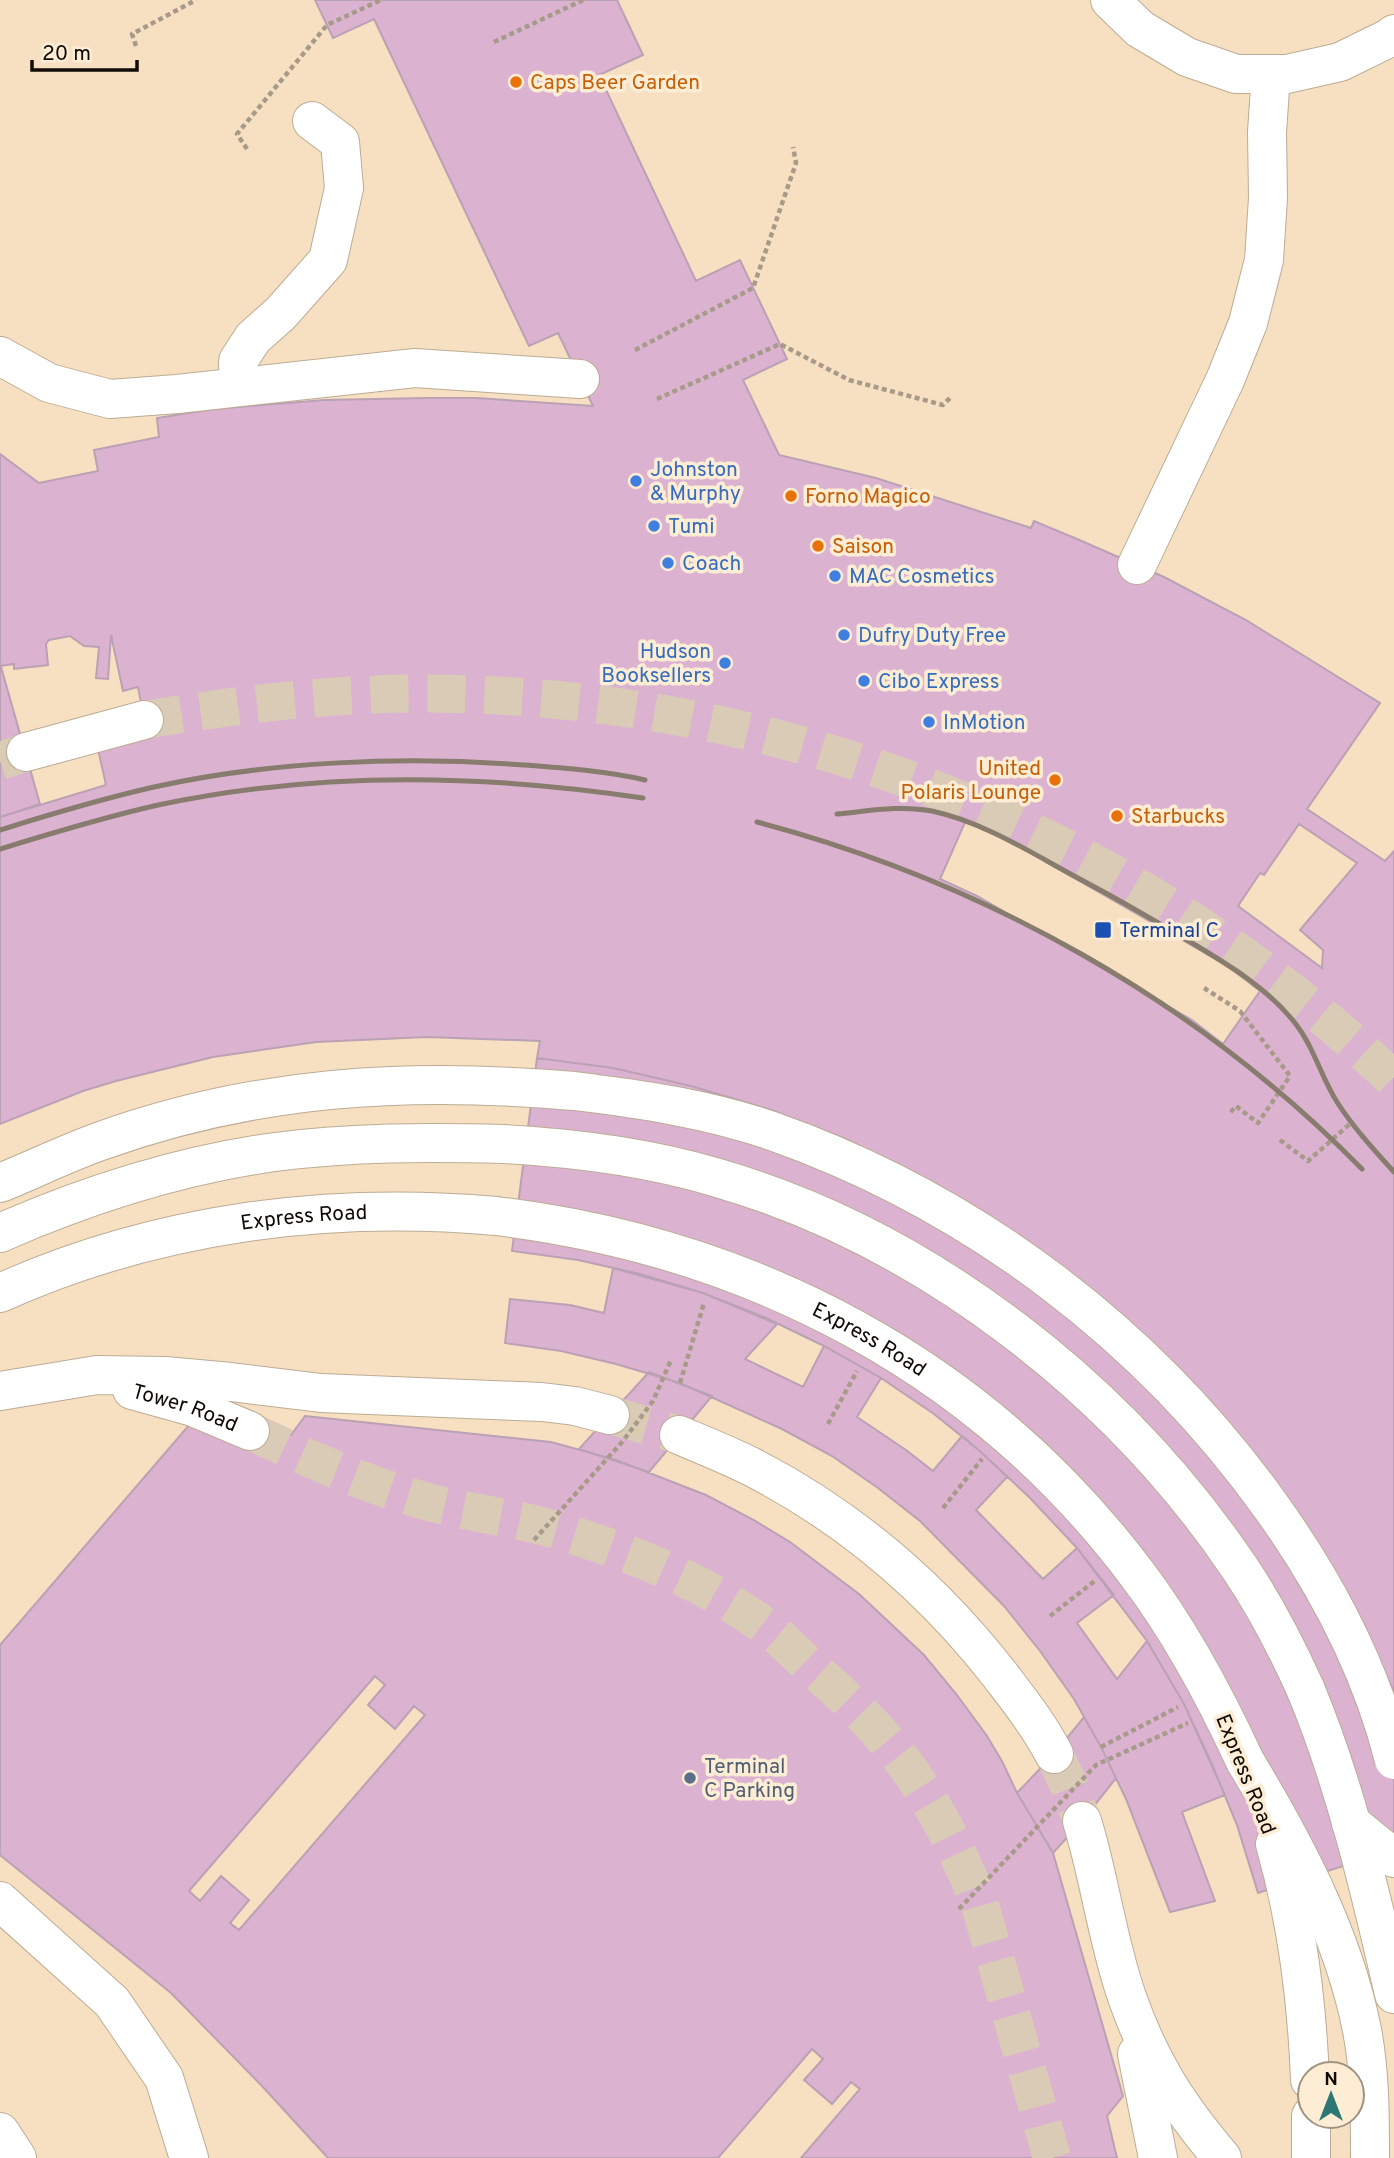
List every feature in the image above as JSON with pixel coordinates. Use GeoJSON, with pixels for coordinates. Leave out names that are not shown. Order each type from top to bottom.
{"type":"FeatureCollection","features":[{"type":"Feature","properties":{"kind":"street"},"geometry":{"type":"LineString","coordinates":[[1110,0],[1140,29],[1187,57],[1236,74],[1287,74],[1340,62],[1394,34]]}},
{"type":"Feature","properties":{"kind":"street"},"geometry":{"type":"LineString","coordinates":[[1137,565],[1248,323],[1264,260],[1271,74]]}},
{"type":"Feature","properties":{"kind":"street"},"geometry":{"type":"LineString","coordinates":[[239,387],[238,361],[253,338],[281,313],[328,260],[344,188],[341,142],[312,121]]}},
{"type":"Feature","properties":{"kind":"street"},"geometry":{"type":"LineString","coordinates":[[0,356],[49,383],[110,399],[415,368],[580,379]]}},
{"type":"Feature","properties":{"kind":"street"},"geometry":{"type":"LineString","coordinates":[[26,752],[144,720]]}},
{"type":"Feature","properties":{"kind":"street"},"geometry":{"type":"LineString","coordinates":[[0,1183],[97,1142],[204,1110],[277,1096],[384,1085],[467,1084],[574,1091],[694,1110],[769,1130],[847,1162],[924,1199],[1024,1261],[1086,1308],[1145,1359],[1215,1434],[1276,1514],[1327,1594],[1371,1687],[1394,1760]]}},
{"type":"Feature","properties":{"kind":"street"},"geometry":{"type":"LineString","coordinates":[[0,1233],[55,1211],[170,1173],[274,1152],[371,1144],[442,1142],[588,1151],[661,1163],[780,1199],[894,1252],[973,1301],[1025,1338],[1097,1400],[1164,1470],[1241,1570],[1273,1623],[1305,1688],[1331,1759],[1351,1823],[1394,1993]]}},
{"type":"Feature","properties":{"kind":"street","name":"Express Road"},"geometry":{"type":"LineString","coordinates":[[0,1293],[55,1270],[115,1251],[177,1234],[240,1222],[366,1211],[431,1212],[496,1216],[589,1230],[651,1245],[706,1262],[798,1300],[878,1342],[933,1377],[980,1413],[1052,1477],[1116,1547],[1154,1597],[1198,1667],[1245,1761],[1268,1822],[1302,1896],[1303,1986],[1309,2060]]}},
{"type":"Feature","properties":{"kind":"street"},"geometry":{"type":"LineString","coordinates":[[18,1388],[97,1375],[164,1376],[321,1393],[542,1402],[575,1406],[610,1415]]}},
{"type":"Feature","properties":{"kind":"street","name":"Tower Road"},"geometry":{"type":"LineString","coordinates":[[18,1388],[133,1390],[193,1407],[250,1431]]}},
{"type":"Feature","properties":{"kind":"street"},"geometry":{"type":"LineString","coordinates":[[679,1435],[728,1456],[781,1484],[860,1535],[893,1562],[932,1598],[976,1645],[1033,1719],[1054,1754]]}},
{"type":"Feature","properties":{"kind":"street"},"geometry":{"type":"LineString","coordinates":[[1082,1821],[1118,1965],[1158,2158]]}},
{"type":"Feature","properties":{"kind":"street"},"geometry":{"type":"LineString","coordinates":[[1351,1823],[1394,1858]]}},
{"type":"Feature","properties":{"kind":"street"},"geometry":{"type":"LineString","coordinates":[[1302,1896],[1348,1979],[1362,2027],[1368,2080],[1370,2158]]}},
{"type":"Feature","properties":{"kind":"street"},"geometry":{"type":"LineString","coordinates":[[0,1901],[112,2002],[164,2078],[190,2158]]}},
{"type":"Feature","properties":{"kind":"street"},"geometry":{"type":"LineString","coordinates":[[1118,1965],[1139,2027],[1167,2086],[1183,2111],[1222,2158]]}},
{"type":"Feature","properties":{"kind":"street"},"geometry":{"type":"LineString","coordinates":[[1311,2130],[1311,2158]]}},
{"type":"Feature","properties":{"kind":"street"},"geometry":{"type":"LineString","coordinates":[[0,2132],[17,2158]]}},
{"type":"Feature","properties":{"kind":"path"},"geometry":{"type":"LineString","coordinates":[[136,46],[132,34],[195,0]]}},
{"type":"Feature","properties":{"kind":"path"},"geometry":{"type":"LineString","coordinates":[[247,149],[237,134],[327,24],[381,0]]}},
{"type":"Feature","properties":{"kind":"path"},"geometry":{"type":"LineString","coordinates":[[494,42],[583,0]]}},
{"type":"Feature","properties":{"kind":"path"},"geometry":{"type":"LineString","coordinates":[[635,350],[754,288],[796,163],[793,148]]}},
{"type":"Feature","properties":{"kind":"path"},"geometry":{"type":"LineString","coordinates":[[657,399],[780,344],[849,380],[943,405],[950,398]]}},
{"type":"Feature","properties":{"kind":"path"},"geometry":{"type":"LineString","coordinates":[[1204,988],[1240,1012],[1290,1076],[1258,1123],[1236,1106],[1230,1113]]}},
{"type":"Feature","properties":{"kind":"path"},"geometry":{"type":"LineString","coordinates":[[1280,1140],[1308,1161],[1352,1122]]}},
{"type":"Feature","properties":{"kind":"path"},"geometry":{"type":"LineString","coordinates":[[534,1539],[623,1441],[653,1401],[671,1360]]}},
{"type":"Feature","properties":{"kind":"path"},"geometry":{"type":"LineString","coordinates":[[959,1909],[1096,1765],[1192,1721]]}},
{"type":"Feature","properties":{"kind":"shaded area"},"geometry":{"type":"Polygon","coordinates":[[[0,0],[1394,0],[1394,2158],[0,2158],[0,0]]]}},
{"type":"Feature","properties":{"kind":"building","name":"Terminal C"},"geometry":{"type":"Polygon","coordinates":[[[315,0],[617,0],[643,55],[599,75],[696,281],[740,260],[787,359],[743,380],[779,455],[876,478],[1031,528],[1034,521],[1164,577],[1246,620],[1380,703],[1307,809],[1385,861],[1394,851],[1394,1692],[1359,1616],[1168,1360],[1108,1303],[1050,1257],[984,1212],[915,1173],[843,1138],[771,1110],[691,1086],[613,1068],[537,1058],[540,1041],[427,1037],[316,1042],[213,1057],[83,1091],[0,1124],[0,817],[106,785],[98,749],[148,738],[138,687],[123,691],[111,635],[108,679],[96,678],[99,647],[84,646],[70,636],[49,640],[46,644],[48,665],[14,669],[14,664],[0,666],[0,454],[39,483],[98,471],[94,450],[159,437],[157,418],[214,409],[324,400],[426,398],[477,398],[593,406],[558,333],[529,346],[374,19],[333,38],[315,0]],[[1299,824],[1264,875],[1260,873],[1238,906],[1322,968],[1323,950],[1300,930],[1357,863],[1299,824]]]}},
{"type":"Feature","properties":{"kind":"building"},"geometry":{"type":"Polygon","coordinates":[[[0,668],[40,804],[0,817],[0,668]]]}},
{"type":"Feature","properties":{"kind":"building","name":"Terminal C"},"geometry":{"type":"Polygon","coordinates":[[[966,820],[1001,836],[1226,965],[1260,991],[1223,1044],[1192,1020],[977,896],[940,879],[966,820]]]}},
{"type":"Feature","properties":{"kind":"building"},"geometry":{"type":"Polygon","coordinates":[[[537,1058],[613,1068],[691,1086],[771,1110],[843,1138],[915,1173],[984,1212],[1050,1257],[1112,1307],[1359,1616],[1394,1692],[1394,1850],[1258,1893],[1237,1825],[1211,1762],[1184,1704],[1147,1641],[1077,1548],[1029,1497],[981,1452],[934,1414],[881,1378],[764,1317],[703,1293],[640,1274],[578,1260],[512,1251],[537,1058]]]}},
{"type":"Feature","properties":{"kind":"building"},"geometry":{"type":"Polygon","coordinates":[[[613,1268],[703,1293],[777,1324],[745,1359],[803,1387],[824,1346],[881,1378],[857,1417],[933,1471],[962,1436],[981,1452],[1007,1477],[976,1510],[1043,1579],[1077,1548],[1114,1595],[1077,1623],[1117,1679],[1147,1641],[1184,1704],[1225,1795],[1182,1812],[1215,1901],[1170,1912],[1126,1799],[1074,1699],[1004,1606],[920,1521],[832,1456],[782,1429],[680,1383],[561,1351],[505,1343],[510,1299],[570,1305],[604,1313],[613,1268]]]}},
{"type":"Feature","properties":{"kind":"building"},"geometry":{"type":"Polygon","coordinates":[[[649,1372],[712,1396],[649,1472],[579,1449],[649,1372]]]}},
{"type":"Feature","properties":{"kind":"building","name":"Terminal C Parking"},"geometry":{"type":"Polygon","coordinates":[[[305,1416],[551,1442],[616,1460],[706,1495],[752,1519],[790,1542],[859,1594],[924,1655],[957,1695],[987,1736],[1053,1853],[1123,2096],[1107,2116],[1117,2158],[801,2158],[860,2089],[851,2082],[832,2104],[804,2080],[823,2059],[812,2049],[718,2158],[328,2158],[171,1993],[0,1855],[0,1645],[190,1424],[291,1435],[305,1416]],[[375,1676],[189,1891],[200,1901],[221,1876],[249,1900],[230,1923],[239,1930],[425,1715],[414,1706],[395,1729],[368,1705],[385,1685],[375,1676]]]}},
{"type":"Feature","properties":{"kind":"building"},"geometry":{"type":"Polygon","coordinates":[[[1084,1717],[1116,1778],[1053,1853],[1017,1793],[1084,1717]]]}},
{"type":"Feature","properties":{"kind":"tunnel"},"geometry":{"type":"LineString","coordinates":[[144,720],[299,699],[377,694],[455,694],[585,703],[713,724],[839,756],[960,800],[1078,854],[1190,919],[1296,995],[1394,1080]]}},
{"type":"Feature","properties":{"kind":"tunnel"},"geometry":{"type":"LineString","coordinates":[[0,761],[26,752]]}},
{"type":"Feature","properties":{"kind":"tunnel"},"geometry":{"type":"LineString","coordinates":[[610,1415],[679,1435]]}},
{"type":"Feature","properties":{"kind":"tunnel"},"geometry":{"type":"LineString","coordinates":[[250,1431],[385,1489],[432,1503],[550,1528],[647,1562],[724,1599],[782,1640],[872,1724],[889,1744],[917,1781],[952,1841],[980,1905],[1052,2158]]}},
{"type":"Feature","properties":{"kind":"tunnel"},"geometry":{"type":"LineString","coordinates":[[1054,1754],[1082,1821]]}},
{"type":"Feature","properties":{"kind":"railway"},"geometry":{"type":"LineString","coordinates":[[0,830],[154,787],[291,766],[385,761],[478,762],[584,770],[645,780]]}},
{"type":"Feature","properties":{"kind":"railway"},"geometry":{"type":"LineString","coordinates":[[0,849],[158,805],[278,786],[400,780],[461,781],[522,784],[643,798]]}},
{"type":"Feature","properties":{"kind":"railway"},"geometry":{"type":"LineString","coordinates":[[837,814],[908,809],[932,811],[970,822],[1103,891],[1227,965],[1257,985],[1295,1023],[1337,1102],[1394,1172]]}},
{"type":"Feature","properties":{"kind":"railway"},"geometry":{"type":"LineString","coordinates":[[757,822],[842,847],[925,878],[1005,914],[1083,955],[1158,1001],[1230,1052],[1298,1108],[1362,1169]]}},
{"type":"Feature","properties":{"kind":"place","name":"Caps Beer Garden"},"geometry":{"type":"Point","coordinates":[516,82]}},
{"type":"Feature","properties":{"kind":"place","name":"Johnston & Murphy"},"geometry":{"type":"Point","coordinates":[636,481]}},
{"type":"Feature","properties":{"kind":"place","name":"Forno Magico"},"geometry":{"type":"Point","coordinates":[791,496]}},
{"type":"Feature","properties":{"kind":"place","name":"Tumi"},"geometry":{"type":"Point","coordinates":[654,526]}},
{"type":"Feature","properties":{"kind":"place","name":"Saison"},"geometry":{"type":"Point","coordinates":[818,546]}},
{"type":"Feature","properties":{"kind":"place","name":"Coach"},"geometry":{"type":"Point","coordinates":[668,563]}},
{"type":"Feature","properties":{"kind":"place","name":"MAC Cosmetics"},"geometry":{"type":"Point","coordinates":[835,576]}},
{"type":"Feature","properties":{"kind":"place","name":"Dufry Duty Free"},"geometry":{"type":"Point","coordinates":[844,635]}},
{"type":"Feature","properties":{"kind":"place","name":"Hudson Booksellers"},"geometry":{"type":"Point","coordinates":[725,663]}},
{"type":"Feature","properties":{"kind":"place","name":"Cibo Express"},"geometry":{"type":"Point","coordinates":[864,681]}},
{"type":"Feature","properties":{"kind":"place","name":"InMotion"},"geometry":{"type":"Point","coordinates":[929,722]}},
{"type":"Feature","properties":{"kind":"place","name":"United Polaris Lounge"},"geometry":{"type":"Point","coordinates":[1055,780]}},
{"type":"Feature","properties":{"kind":"place","name":"Starbucks"},"geometry":{"type":"Point","coordinates":[1117,816]}},
{"type":"Feature","properties":{"kind":"place","name":"Terminal C"},"geometry":{"type":"Point","coordinates":[1103,930]}},
{"type":"Feature","properties":{"kind":"place","name":"Terminal C Parking"},"geometry":{"type":"Point","coordinates":[690,1778]}}]}
